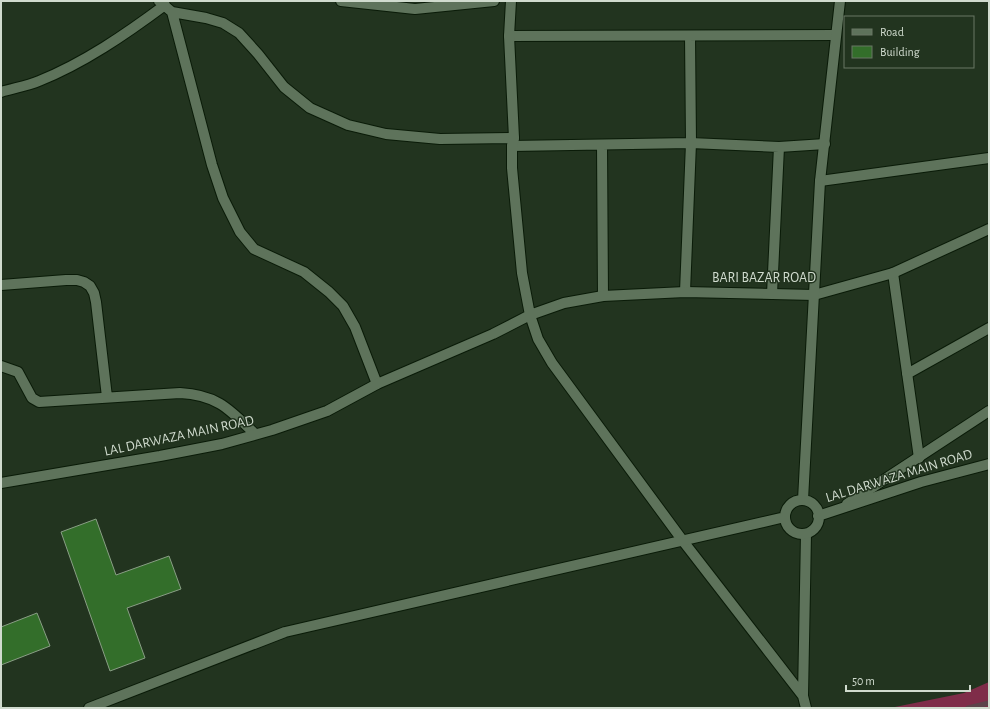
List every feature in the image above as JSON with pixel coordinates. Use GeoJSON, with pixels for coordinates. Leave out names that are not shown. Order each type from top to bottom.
{"type":"FeatureCollection","features":[{"type":"Feature","properties":{"kind":"street"},"geometry":{"type":"LineString","coordinates":[[341,1],[415,9],[494,1]]}},
{"type":"Feature","properties":{"kind":"street"},"geometry":{"type":"LineString","coordinates":[[511,1],[509,36],[513,142],[512,168],[522,273],[530,315],[538,339],[552,363],[683,541],[803,696]]}},
{"type":"Feature","properties":{"kind":"street"},"geometry":{"type":"LineString","coordinates":[[803,500],[820,182],[835,35],[840,1]]}},
{"type":"Feature","properties":{"kind":"street"},"geometry":{"type":"LineString","coordinates":[[165,6],[223,23],[239,33],[284,87],[310,108],[348,125],[386,134],[440,139],[602,145],[691,143],[779,147],[825,144]]}},
{"type":"Feature","properties":{"kind":"street"},"geometry":{"type":"LineString","coordinates":[[1,92],[39,81],[68,68],[119,39],[165,6]]}},
{"type":"Feature","properties":{"kind":"street"},"geometry":{"type":"LineString","coordinates":[[165,6],[212,165],[223,198],[240,232],[254,249],[304,272],[344,306],[355,327],[377,384]]}},
{"type":"Feature","properties":{"kind":"street"},"geometry":{"type":"LineString","coordinates":[[509,36],[835,35]]}},
{"type":"Feature","properties":{"kind":"street"},"geometry":{"type":"LineString","coordinates":[[685,292],[691,143],[690,36]]}},
{"type":"Feature","properties":{"kind":"street"},"geometry":{"type":"LineString","coordinates":[[602,145],[603,296]]}},
{"type":"Feature","properties":{"kind":"street"},"geometry":{"type":"LineString","coordinates":[[772,294],[779,147]]}},
{"type":"Feature","properties":{"kind":"street"},"geometry":{"type":"LineString","coordinates":[[820,182],[989,158]]}},
{"type":"Feature","properties":{"kind":"street","name":"BARI BAZAR ROAD"},"geometry":{"type":"LineString","coordinates":[[530,315],[564,303],[603,296],[685,292],[814,295],[892,273],[989,229]]}},
{"type":"Feature","properties":{"kind":"street"},"geometry":{"type":"LineString","coordinates":[[892,273],[919,458]]}},
{"type":"Feature","properties":{"kind":"street"},"geometry":{"type":"LineString","coordinates":[[1,285],[77,280],[90,286],[94,293],[96,302],[108,397]]}},
{"type":"Feature","properties":{"kind":"street","name":"LAL DARWAZA MAIN ROAD"},"geometry":{"type":"LineString","coordinates":[[1,483],[160,456],[222,444],[255,434],[327,411],[377,384],[493,334],[530,315]]}},
{"type":"Feature","properties":{"kind":"street"},"geometry":{"type":"LineString","coordinates":[[907,374],[989,328]]}},
{"type":"Feature","properties":{"kind":"street"},"geometry":{"type":"LineString","coordinates":[[1,366],[18,372],[32,398],[39,402],[180,393],[194,394],[208,397],[223,405],[255,434]]}},
{"type":"Feature","properties":{"kind":"street"},"geometry":{"type":"LineString","coordinates":[[841,509],[989,411]]}},
{"type":"Feature","properties":{"kind":"street","name":"LAL DARWAZA MAIN ROAD"},"geometry":{"type":"LineString","coordinates":[[818,516],[921,482],[989,464]]}},
{"type":"Feature","properties":{"kind":"street"},"geometry":{"type":"LineString","coordinates":[[803,500],[814,506],[818,516],[818,522],[815,527],[806,534],[794,532],[789,528],[785,517],[789,506],[803,500]]}},
{"type":"Feature","properties":{"kind":"street"},"geometry":{"type":"LineString","coordinates":[[89,708],[285,632],[785,517]]}},
{"type":"Feature","properties":{"kind":"street"},"geometry":{"type":"LineString","coordinates":[[806,534],[803,696],[806,708]]}},
{"type":"Feature","properties":{"kind":"shaded area"},"geometry":{"type":"Polygon","coordinates":[[[989,682],[989,708],[890,708],[964,693],[989,682]]]}},
{"type":"Feature","properties":{"kind":"building"},"geometry":{"type":"Polygon","coordinates":[[[96,519],[116,575],[169,556],[181,589],[127,608],[145,658],[110,671],[61,532],[96,519]]]}},
{"type":"Feature","properties":{"kind":"building"},"geometry":{"type":"Polygon","coordinates":[[[37,613],[50,646],[1,665],[1,627],[37,613]]]}},
{"type":"Feature","properties":{"kind":"waterway"},"geometry":{"type":"LineString","coordinates":[[968,708],[989,703]]}}]}
